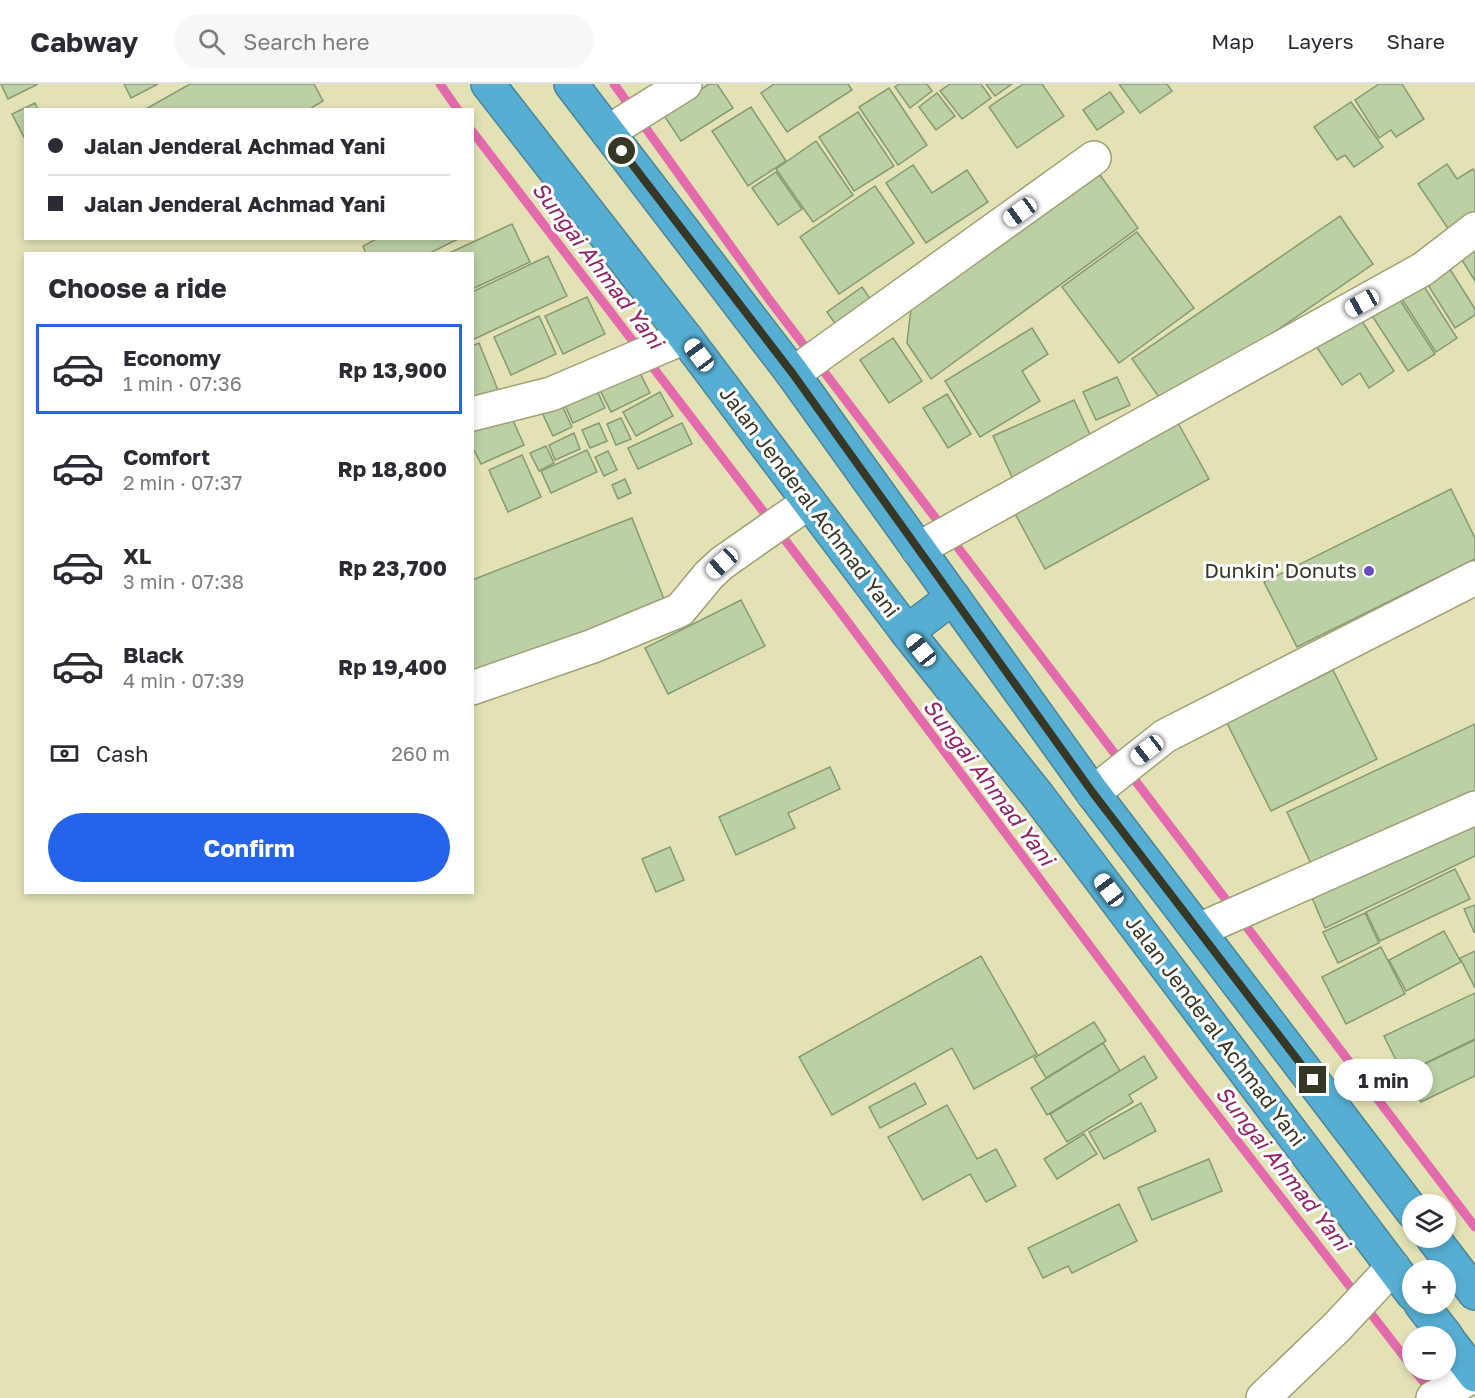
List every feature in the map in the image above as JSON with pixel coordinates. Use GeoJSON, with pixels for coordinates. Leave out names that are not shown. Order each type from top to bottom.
{"type":"FeatureCollection","features":[{"type":"Feature","properties":{"kind":"highway","name":"Jalan Jenderal Achmad Yani"},"geometry":{"type":"LineString","coordinates":[[488,84],[686,337],[907,632],[1038,796],[1383,1278],[1402,1288]]}},
{"type":"Feature","properties":{"kind":"highway"},"geometry":{"type":"LineString","coordinates":[[571,84],[627,121],[793,374],[1093,793],[1210,925],[1402,1196]]}},
{"type":"Feature","properties":{"kind":"highway"},"geometry":{"type":"LineString","coordinates":[[907,632],[953,597]]}},
{"type":"Feature","properties":{"kind":"highway"},"geometry":{"type":"LineString","coordinates":[[1441,1248],[1475,1293]]}},
{"type":"Feature","properties":{"kind":"highway"},"geometry":{"type":"LineString","coordinates":[[1428,1314],[1437,1326]]}},
{"type":"Feature","properties":{"kind":"street"},"geometry":{"type":"LineString","coordinates":[[627,121],[685,84]]}},
{"type":"Feature","properties":{"kind":"street"},"geometry":{"type":"LineString","coordinates":[[793,374],[1094,158]]}},
{"type":"Feature","properties":{"kind":"street"},"geometry":{"type":"LineString","coordinates":[[918,549],[1423,269],[1475,229]]}},
{"type":"Feature","properties":{"kind":"street"},"geometry":{"type":"LineString","coordinates":[[474,413],[551,394],[686,337]]}},
{"type":"Feature","properties":{"kind":"street"},"geometry":{"type":"LineString","coordinates":[[474,687],[593,646],[680,610],[701,583],[722,563],[809,502]]}},
{"type":"Feature","properties":{"kind":"street"},"geometry":{"type":"LineString","coordinates":[[1093,793],[1165,736],[1475,578]]}},
{"type":"Feature","properties":{"kind":"street"},"geometry":{"type":"LineString","coordinates":[[1210,925],[1475,808]]}},
{"type":"Feature","properties":{"kind":"street"},"geometry":{"type":"LineString","coordinates":[[1263,1398],[1383,1278]]}},
{"type":"Feature","properties":{"kind":"building"},"geometry":{"type":"Polygon","coordinates":[[[1,84],[38,84],[8,99],[1,84]]]}},
{"type":"Feature","properties":{"kind":"building"},"geometry":{"type":"Polygon","coordinates":[[[124,84],[158,84],[131,98],[124,84]]]}},
{"type":"Feature","properties":{"kind":"building"},"geometry":{"type":"Polygon","coordinates":[[[190,84],[314,84],[323,101],[311,108],[148,108],[190,84]]]}},
{"type":"Feature","properties":{"kind":"building"},"geometry":{"type":"Polygon","coordinates":[[[709,84],[717,84],[733,108],[681,141],[663,114],[709,84]]]}},
{"type":"Feature","properties":{"kind":"building"},"geometry":{"type":"Polygon","coordinates":[[[774,84],[848,84],[852,90],[787,132],[761,93],[774,84]]]}},
{"type":"Feature","properties":{"kind":"building"},"geometry":{"type":"Polygon","coordinates":[[[899,84],[927,84],[932,91],[910,108],[895,87],[899,84]]]}},
{"type":"Feature","properties":{"kind":"building"},"geometry":{"type":"Polygon","coordinates":[[[950,84],[981,84],[991,98],[962,119],[940,91],[950,84]]]}},
{"type":"Feature","properties":{"kind":"building"},"geometry":{"type":"Polygon","coordinates":[[[986,84],[1012,84],[995,96],[986,84]]]}},
{"type":"Feature","properties":{"kind":"building"},"geometry":{"type":"Polygon","coordinates":[[[1023,84],[1042,84],[1064,116],[1017,148],[989,107],[1023,84]]]}},
{"type":"Feature","properties":{"kind":"building"},"geometry":{"type":"Polygon","coordinates":[[[1119,84],[1167,84],[1172,91],[1140,113],[1119,84]]]}},
{"type":"Feature","properties":{"kind":"building"},"geometry":{"type":"Polygon","coordinates":[[[1379,84],[1402,84],[1424,119],[1396,137],[1391,130],[1379,138],[1355,100],[1379,84]]]}},
{"type":"Feature","properties":{"kind":"building"},"geometry":{"type":"Polygon","coordinates":[[[889,88],[927,145],[898,165],[859,107],[889,88]]]}},
{"type":"Feature","properties":{"kind":"building"},"geometry":{"type":"Polygon","coordinates":[[[1110,92],[1124,112],[1097,130],[1083,110],[1110,92]]]}},
{"type":"Feature","properties":{"kind":"building"},"geometry":{"type":"Polygon","coordinates":[[[937,93],[955,116],[936,130],[919,107],[937,93]]]}},
{"type":"Feature","properties":{"kind":"building"},"geometry":{"type":"Polygon","coordinates":[[[1351,102],[1383,147],[1354,167],[1345,155],[1337,160],[1314,127],[1351,102]]]}},
{"type":"Feature","properties":{"kind":"building"},"geometry":{"type":"Polygon","coordinates":[[[35,103],[37,108],[25,108],[35,103]]]}},
{"type":"Feature","properties":{"kind":"building"},"geometry":{"type":"Polygon","coordinates":[[[751,107],[786,161],[748,186],[712,131],[751,107]]]}},
{"type":"Feature","properties":{"kind":"building"},"geometry":{"type":"Polygon","coordinates":[[[24,108],[24,137],[12,114],[24,108]]]}},
{"type":"Feature","properties":{"kind":"building"},"geometry":{"type":"Polygon","coordinates":[[[858,112],[894,166],[854,191],[819,137],[858,112]]]}},
{"type":"Feature","properties":{"kind":"building"},"geometry":{"type":"Polygon","coordinates":[[[816,141],[853,195],[813,222],[776,169],[816,141]]]}},
{"type":"Feature","properties":{"kind":"building"},"geometry":{"type":"Polygon","coordinates":[[[1447,164],[1457,179],[1473,169],[1475,172],[1475,212],[1449,230],[1418,184],[1447,164]]]}},
{"type":"Feature","properties":{"kind":"building"},"geometry":{"type":"Polygon","coordinates":[[[913,165],[932,193],[967,170],[988,202],[926,243],[886,183],[913,165]]]}},
{"type":"Feature","properties":{"kind":"building"},"geometry":{"type":"Polygon","coordinates":[[[776,172],[802,209],[778,225],[752,188],[776,172]]]}},
{"type":"Feature","properties":{"kind":"building"},"geometry":{"type":"Polygon","coordinates":[[[1100,175],[1138,228],[931,379],[907,343],[911,309],[1100,175]]]}},
{"type":"Feature","properties":{"kind":"building"},"geometry":{"type":"Polygon","coordinates":[[[875,186],[914,243],[839,294],[800,237],[875,186]]]}},
{"type":"Feature","properties":{"kind":"building"},"geometry":{"type":"Polygon","coordinates":[[[1340,216],[1373,264],[1166,407],[1132,359],[1340,216]]]}},
{"type":"Feature","properties":{"kind":"building"},"geometry":{"type":"Polygon","coordinates":[[[512,224],[530,262],[474,288],[474,252],[451,252],[512,224]]]}},
{"type":"Feature","properties":{"kind":"building"},"geometry":{"type":"Polygon","coordinates":[[[1137,232],[1194,308],[1119,363],[1062,287],[1137,232]]]}},
{"type":"Feature","properties":{"kind":"building"},"geometry":{"type":"Polygon","coordinates":[[[1475,234],[1475,281],[1454,247],[1475,234]]]}},
{"type":"Feature","properties":{"kind":"building"},"geometry":{"type":"Polygon","coordinates":[[[374,240],[456,240],[432,252],[365,252],[363,246],[374,240]]]}},
{"type":"Feature","properties":{"kind":"building"},"geometry":{"type":"Polygon","coordinates":[[[548,256],[567,296],[474,339],[474,291],[548,256]]]}},
{"type":"Feature","properties":{"kind":"building"},"geometry":{"type":"Polygon","coordinates":[[[1446,263],[1475,309],[1475,315],[1455,328],[1423,277],[1446,263]]]}},
{"type":"Feature","properties":{"kind":"building"},"geometry":{"type":"Polygon","coordinates":[[[1418,277],[1457,338],[1436,352],[1396,290],[1418,277]]]}},
{"type":"Feature","properties":{"kind":"building"},"geometry":{"type":"Polygon","coordinates":[[[862,287],[871,300],[836,325],[827,312],[862,287]]]}},
{"type":"Feature","properties":{"kind":"building"},"geometry":{"type":"Polygon","coordinates":[[[1394,291],[1435,354],[1408,371],[1367,308],[1394,291]]]}},
{"type":"Feature","properties":{"kind":"building"},"geometry":{"type":"Polygon","coordinates":[[[587,297],[605,334],[563,354],[545,316],[587,297]]]}},
{"type":"Feature","properties":{"kind":"building"},"geometry":{"type":"Polygon","coordinates":[[[1355,310],[1394,371],[1369,388],[1360,373],[1342,385],[1316,346],[1355,310]]]}},
{"type":"Feature","properties":{"kind":"building"},"geometry":{"type":"Polygon","coordinates":[[[539,316],[556,354],[511,375],[494,337],[539,316]]]}},
{"type":"Feature","properties":{"kind":"building"},"geometry":{"type":"Polygon","coordinates":[[[1032,328],[1048,354],[1022,371],[1040,401],[980,437],[945,381],[1032,328]]]}},
{"type":"Feature","properties":{"kind":"building"},"geometry":{"type":"Polygon","coordinates":[[[893,338],[922,381],[889,403],[860,360],[893,338]]]}},
{"type":"Feature","properties":{"kind":"building"},"geometry":{"type":"Polygon","coordinates":[[[479,343],[498,390],[474,398],[474,345],[479,343]]]}},
{"type":"Feature","properties":{"kind":"building"},"geometry":{"type":"Polygon","coordinates":[[[634,361],[650,393],[611,412],[595,380],[634,361]]]}},
{"type":"Feature","properties":{"kind":"building"},"geometry":{"type":"Polygon","coordinates":[[[1117,377],[1130,405],[1096,420],[1083,392],[1117,377]]]}},
{"type":"Feature","properties":{"kind":"building"},"geometry":{"type":"Polygon","coordinates":[[[594,384],[605,408],[573,423],[562,399],[594,384]]]}},
{"type":"Feature","properties":{"kind":"building"},"geometry":{"type":"Polygon","coordinates":[[[660,392],[673,416],[636,436],[623,412],[660,392]]]}},
{"type":"Feature","properties":{"kind":"building"},"geometry":{"type":"Polygon","coordinates":[[[947,394],[971,434],[948,448],[923,408],[947,394]]]}},
{"type":"Feature","properties":{"kind":"building"},"geometry":{"type":"Polygon","coordinates":[[[557,395],[572,427],[553,436],[538,404],[557,395]]]}},
{"type":"Feature","properties":{"kind":"building"},"geometry":{"type":"Polygon","coordinates":[[[1074,400],[1094,443],[1013,479],[993,436],[1074,400]]]}},
{"type":"Feature","properties":{"kind":"building"},"geometry":{"type":"Polygon","coordinates":[[[510,414],[524,445],[481,464],[474,450],[474,430],[510,414]]]}},
{"type":"Feature","properties":{"kind":"building"},"geometry":{"type":"Polygon","coordinates":[[[621,418],[631,439],[616,445],[607,424],[621,418]]]}},
{"type":"Feature","properties":{"kind":"building"},"geometry":{"type":"Polygon","coordinates":[[[1177,421],[1209,479],[1045,569],[1013,510],[1177,421]]]}},
{"type":"Feature","properties":{"kind":"building"},"geometry":{"type":"Polygon","coordinates":[[[599,423],[607,441],[590,448],[582,430],[599,423]]]}},
{"type":"Feature","properties":{"kind":"building"},"geometry":{"type":"Polygon","coordinates":[[[682,423],[692,444],[638,469],[628,448],[682,423]]]}},
{"type":"Feature","properties":{"kind":"building"},"geometry":{"type":"Polygon","coordinates":[[[574,433],[580,449],[555,460],[549,445],[574,433]]]}},
{"type":"Feature","properties":{"kind":"building"},"geometry":{"type":"Polygon","coordinates":[[[546,446],[554,463],[539,471],[530,453],[546,446]]]}},
{"type":"Feature","properties":{"kind":"building"},"geometry":{"type":"Polygon","coordinates":[[[587,450],[597,472],[551,493],[541,471],[587,450]]]}},
{"type":"Feature","properties":{"kind":"building"},"geometry":{"type":"Polygon","coordinates":[[[608,451],[617,470],[604,476],[595,457],[608,451]]]}},
{"type":"Feature","properties":{"kind":"building"},"geometry":{"type":"Polygon","coordinates":[[[522,455],[541,497],[508,512],[489,470],[522,455]]]}},
{"type":"Feature","properties":{"kind":"building"},"geometry":{"type":"Polygon","coordinates":[[[625,479],[631,493],[618,499],[612,485],[625,479]]]}},
{"type":"Feature","properties":{"kind":"building","name":"Dunkin' Donuts"},"geometry":{"type":"Polygon","coordinates":[[[1451,489],[1475,538],[1475,559],[1297,647],[1264,582],[1451,489]]]}},
{"type":"Feature","properties":{"kind":"building"},"geometry":{"type":"Polygon","coordinates":[[[632,518],[666,604],[474,678],[474,579],[632,518]]]}},
{"type":"Feature","properties":{"kind":"building"},"geometry":{"type":"Polygon","coordinates":[[[741,600],[765,646],[668,694],[645,648],[741,600]]]}},
{"type":"Feature","properties":{"kind":"building"},"geometry":{"type":"Polygon","coordinates":[[[1333,670],[1377,759],[1271,811],[1227,723],[1333,670]]]}},
{"type":"Feature","properties":{"kind":"building"},"geometry":{"type":"Polygon","coordinates":[[[1475,724],[1475,794],[1313,868],[1287,812],[1475,724]]]}},
{"type":"Feature","properties":{"kind":"building"},"geometry":{"type":"Polygon","coordinates":[[[830,767],[840,789],[788,813],[795,828],[736,855],[719,817],[830,767]]]}},
{"type":"Feature","properties":{"kind":"building"},"geometry":{"type":"Polygon","coordinates":[[[1475,816],[1475,856],[1325,928],[1306,884],[1475,816]]]}},
{"type":"Feature","properties":{"kind":"building"},"geometry":{"type":"Polygon","coordinates":[[[670,847],[684,880],[656,892],[642,859],[670,847]]]}},
{"type":"Feature","properties":{"kind":"building"},"geometry":{"type":"Polygon","coordinates":[[[1455,869],[1470,899],[1380,941],[1366,912],[1455,869]]]}},
{"type":"Feature","properties":{"kind":"building"},"geometry":{"type":"Polygon","coordinates":[[[1475,905],[1475,932],[1474,932],[1464,909],[1475,905]]]}},
{"type":"Feature","properties":{"kind":"building"},"geometry":{"type":"Polygon","coordinates":[[[1365,913],[1379,943],[1338,963],[1323,932],[1365,913]]]}},
{"type":"Feature","properties":{"kind":"building"},"geometry":{"type":"Polygon","coordinates":[[[1444,931],[1461,962],[1406,991],[1389,960],[1444,931]]]}},
{"type":"Feature","properties":{"kind":"building"},"geometry":{"type":"Polygon","coordinates":[[[1381,947],[1405,994],[1346,1024],[1322,977],[1381,947]]]}},
{"type":"Feature","properties":{"kind":"building"},"geometry":{"type":"Polygon","coordinates":[[[1475,951],[1475,988],[1460,958],[1475,951]]]}},
{"type":"Feature","properties":{"kind":"building"},"geometry":{"type":"Polygon","coordinates":[[[981,956],[1037,1054],[974,1089],[952,1048],[832,1115],[799,1057],[981,956]]]}},
{"type":"Feature","properties":{"kind":"building"},"geometry":{"type":"Polygon","coordinates":[[[1475,993],[1475,1039],[1403,1074],[1384,1036],[1475,993]]]}},
{"type":"Feature","properties":{"kind":"building"},"geometry":{"type":"Polygon","coordinates":[[[1094,1022],[1106,1041],[1046,1078],[1034,1058],[1094,1022]]]}},
{"type":"Feature","properties":{"kind":"building"},"geometry":{"type":"Polygon","coordinates":[[[1475,1040],[1475,1076],[1421,1102],[1406,1073],[1475,1040]]]}},
{"type":"Feature","properties":{"kind":"building"},"geometry":{"type":"Polygon","coordinates":[[[1103,1043],[1120,1071],[1047,1115],[1031,1088],[1103,1043]]]}},
{"type":"Feature","properties":{"kind":"building"},"geometry":{"type":"Polygon","coordinates":[[[1144,1056],[1157,1078],[1129,1095],[1133,1102],[1067,1142],[1050,1114],[1144,1056]]]}},
{"type":"Feature","properties":{"kind":"building"},"geometry":{"type":"Polygon","coordinates":[[[915,1083],[926,1104],[880,1128],[869,1107],[915,1083]]]}},
{"type":"Feature","properties":{"kind":"building"},"geometry":{"type":"Polygon","coordinates":[[[1141,1103],[1156,1131],[1104,1159],[1089,1132],[1141,1103]]]}},
{"type":"Feature","properties":{"kind":"building"},"geometry":{"type":"Polygon","coordinates":[[[947,1105],[977,1159],[996,1149],[1016,1186],[986,1202],[970,1174],[923,1200],[888,1137],[947,1105]]]}},
{"type":"Feature","properties":{"kind":"building"},"geometry":{"type":"Polygon","coordinates":[[[1084,1134],[1097,1154],[1057,1179],[1044,1159],[1084,1134]]]}},
{"type":"Feature","properties":{"kind":"building"},"geometry":{"type":"Polygon","coordinates":[[[1209,1159],[1222,1191],[1152,1220],[1138,1188],[1209,1159]]]}},
{"type":"Feature","properties":{"kind":"building"},"geometry":{"type":"Polygon","coordinates":[[[1119,1204],[1137,1241],[1072,1273],[1068,1266],[1043,1278],[1028,1248],[1119,1204]]]}},
{"type":"Feature","properties":{"kind":"waterway","name":"Sungai Ahmad Yani"},"geometry":{"type":"LineString","coordinates":[[440,84],[457,108]]}},
{"type":"Feature","properties":{"kind":"waterway","name":"Sungai Ahmad Yani"},"geometry":{"type":"LineString","coordinates":[[614,84],[768,298],[1475,1227]]}},
{"type":"Feature","properties":{"kind":"waterway","name":"Sungai Ahmad Yani"},"geometry":{"type":"LineString","coordinates":[[474,134],[841,613],[1187,1076],[1402,1354]]}},
{"type":"Feature","properties":{"kind":"waterway","name":"Sungai Ahmad Yani"},"geometry":{"type":"LineString","coordinates":[[1422,1380],[1431,1391]]}},
{"type":"Feature","properties":{"kind":"place","name":"Dunkin' Donuts"},"geometry":{"type":"Point","coordinates":[1369,571]}},
{"type":"Feature","properties":{"kind":"route"},"geometry":{"type":"LineString","coordinates":[[622,151],[793,374],[1093,793],[1313,1080]]}}]}
